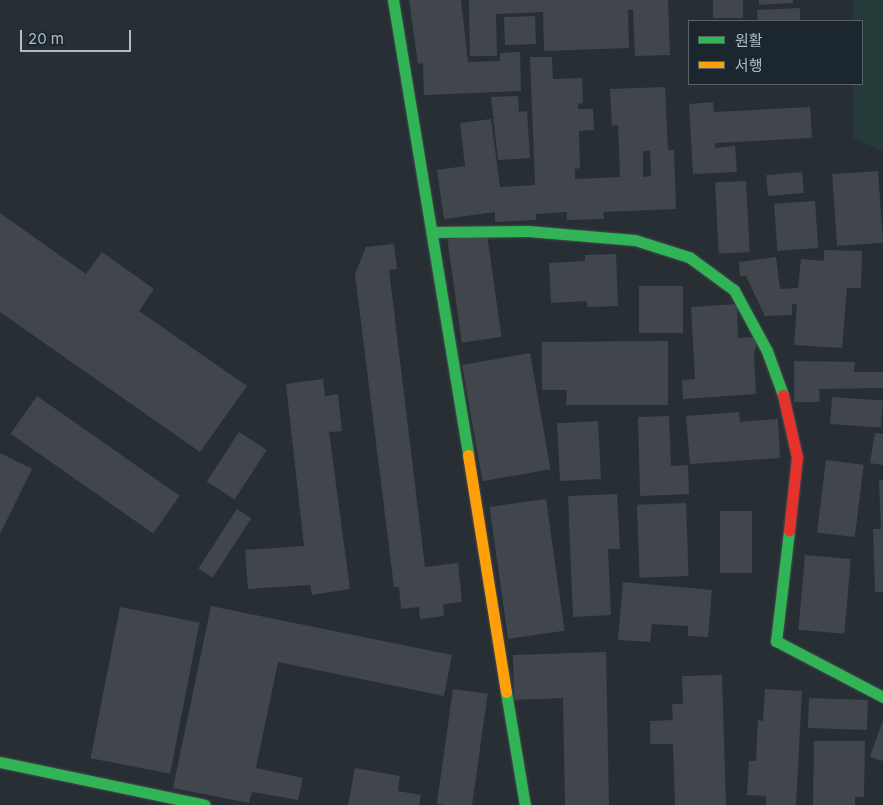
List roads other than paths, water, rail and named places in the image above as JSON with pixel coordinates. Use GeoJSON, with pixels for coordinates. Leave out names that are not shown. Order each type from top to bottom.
{"type":"FeatureCollection","features":[{"type":"Feature","properties":{"kind":"street"},"geometry":{"type":"LineString","coordinates":[[393,0],[433,232],[525,805]]}},
{"type":"Feature","properties":{"kind":"street"},"geometry":{"type":"LineString","coordinates":[[433,232],[528,231],[635,240],[689,258],[734,290],[767,351],[788,410],[797,457],[776,641],[883,697]]}},
{"type":"Feature","properties":{"kind":"street"},"geometry":{"type":"LineString","coordinates":[[0,762],[205,805]]}}]}
